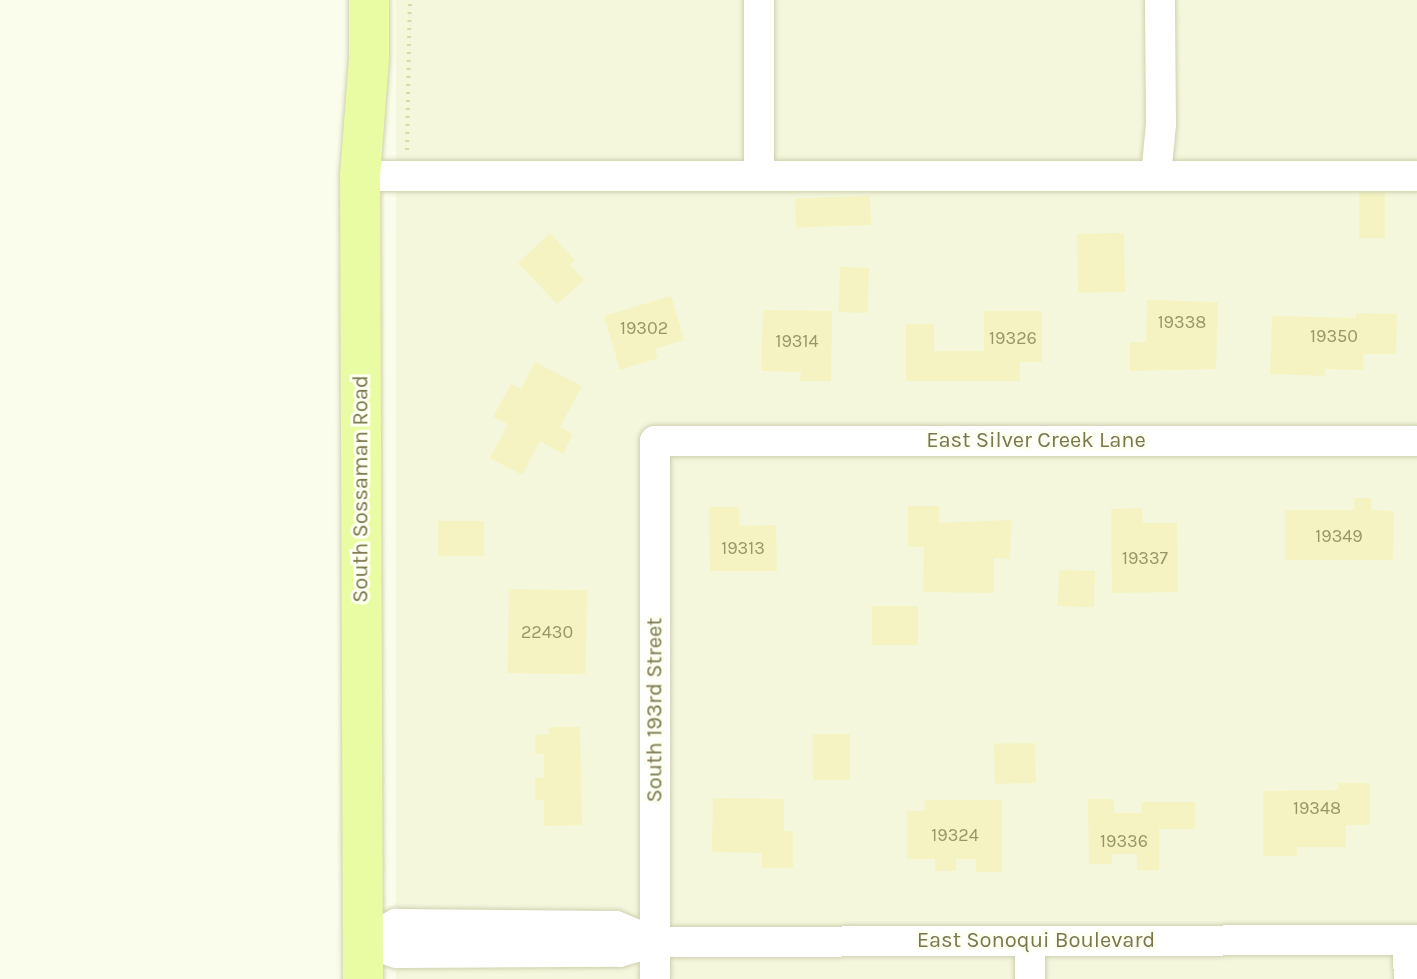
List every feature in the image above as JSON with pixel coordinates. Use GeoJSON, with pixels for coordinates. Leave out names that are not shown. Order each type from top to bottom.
{"type":"FeatureCollection","features":[{"type":"Feature","properties":{"kind":"main road","name":"South Sossaman Road"},"geometry":{"type":"LineString","coordinates":[[363,960],[360,176],[369,58],[369,0]]}},
{"type":"Feature","properties":{"kind":"street"},"geometry":{"type":"LineString","coordinates":[[759,0],[759,176]]}},
{"type":"Feature","properties":{"kind":"street"},"geometry":{"type":"LineString","coordinates":[[1156,176],[1161,124],[1160,0]]}},
{"type":"Feature","properties":{"kind":"street"},"geometry":{"type":"LineString","coordinates":[[360,176],[1417,176]]}},
{"type":"Feature","properties":{"kind":"street","name":"East Silver Creek Lane"},"geometry":{"type":"LineString","coordinates":[[655,441],[1417,441]]}},
{"type":"Feature","properties":{"kind":"street","name":"South 193rd Street"},"geometry":{"type":"LineString","coordinates":[[655,441],[655,979]]}},
{"type":"Feature","properties":{"kind":"street","name":"East Sonoqui Boulevard"},"geometry":{"type":"LineString","coordinates":[[363,960],[396,924],[616,926],[655,942],[1413,940]]}},
{"type":"Feature","properties":{"kind":"street"},"geometry":{"type":"LineString","coordinates":[[1409,979],[1413,940]]}},
{"type":"Feature","properties":{"kind":"street"},"geometry":{"type":"LineString","coordinates":[[1030,941],[1030,979]]}},
{"type":"Feature","properties":{"kind":"path"},"geometry":{"type":"LineString","coordinates":[[407,176],[410,0]]}},
{"type":"Feature","properties":{"kind":"shaded area"},"geometry":{"type":"Polygon","coordinates":[[[396,0],[1417,0],[1417,979],[396,979],[396,0]]]}},
{"type":"Feature","properties":{"kind":"building"},"geometry":{"type":"Polygon","coordinates":[[[1359,192],[1385,192],[1385,238],[1359,238],[1359,192]]]}},
{"type":"Feature","properties":{"kind":"building"},"geometry":{"type":"Polygon","coordinates":[[[870,196],[871,225],[796,228],[795,199],[870,196]]]}},
{"type":"Feature","properties":{"kind":"building"},"geometry":{"type":"Polygon","coordinates":[[[550,233],[575,260],[570,265],[584,280],[557,304],[518,263],[550,233]]]}},
{"type":"Feature","properties":{"kind":"building"},"geometry":{"type":"Polygon","coordinates":[[[1124,233],[1125,292],[1078,293],[1077,234],[1124,233]]]}},
{"type":"Feature","properties":{"kind":"building"},"geometry":{"type":"Polygon","coordinates":[[[840,267],[869,268],[867,313],[838,312],[840,267]]]}},
{"type":"Feature","properties":{"kind":"building"},"geometry":{"type":"Polygon","coordinates":[[[671,296],[684,340],[655,349],[658,358],[620,370],[604,316],[671,296]]]}},
{"type":"Feature","properties":{"kind":"building"},"geometry":{"type":"Polygon","coordinates":[[[1147,300],[1218,302],[1216,369],[1130,371],[1130,342],[1146,342],[1147,300]]]}},
{"type":"Feature","properties":{"kind":"building"},"geometry":{"type":"Polygon","coordinates":[[[763,310],[832,311],[831,381],[800,381],[801,372],[761,371],[763,310]]]}},
{"type":"Feature","properties":{"kind":"building"},"geometry":{"type":"Polygon","coordinates":[[[984,311],[1042,311],[1042,362],[1020,362],[1020,381],[906,381],[906,324],[934,324],[934,351],[984,351],[984,311]]]}},
{"type":"Feature","properties":{"kind":"building"},"geometry":{"type":"Polygon","coordinates":[[[1356,313],[1397,314],[1396,354],[1363,354],[1363,370],[1325,369],[1325,376],[1270,374],[1272,316],[1356,318],[1356,313]]]}},
{"type":"Feature","properties":{"kind":"building"},"geometry":{"type":"Polygon","coordinates":[[[535,362],[582,386],[560,427],[573,434],[563,454],[540,441],[522,475],[490,458],[508,424],[493,417],[511,384],[521,389],[535,362]]]}},
{"type":"Feature","properties":{"kind":"building"},"geometry":{"type":"Polygon","coordinates":[[[1354,498],[1371,498],[1371,510],[1394,511],[1393,560],[1285,560],[1285,510],[1354,510],[1354,498]]]}},
{"type":"Feature","properties":{"kind":"building"},"geometry":{"type":"Polygon","coordinates":[[[908,506],[939,506],[939,523],[1011,520],[1010,559],[994,558],[994,593],[923,592],[924,547],[908,547],[908,506]]]}},
{"type":"Feature","properties":{"kind":"building"},"geometry":{"type":"Polygon","coordinates":[[[709,507],[739,507],[739,526],[776,525],[777,571],[710,571],[709,507]]]}},
{"type":"Feature","properties":{"kind":"building"},"geometry":{"type":"Polygon","coordinates":[[[1142,508],[1143,523],[1177,523],[1178,592],[1112,593],[1111,509],[1142,508]]]}},
{"type":"Feature","properties":{"kind":"building"},"geometry":{"type":"Polygon","coordinates":[[[438,521],[484,521],[484,556],[438,556],[438,521]]]}},
{"type":"Feature","properties":{"kind":"building"},"geometry":{"type":"Polygon","coordinates":[[[1059,570],[1095,571],[1094,607],[1058,606],[1059,570]]]}},
{"type":"Feature","properties":{"kind":"building"},"geometry":{"type":"Polygon","coordinates":[[[509,589],[587,590],[586,674],[508,673],[509,589]]]}},
{"type":"Feature","properties":{"kind":"building"},"geometry":{"type":"Polygon","coordinates":[[[872,606],[918,606],[918,645],[872,645],[872,606]]]}},
{"type":"Feature","properties":{"kind":"building"},"geometry":{"type":"Polygon","coordinates":[[[549,727],[580,727],[582,825],[544,826],[544,800],[535,800],[535,778],[544,778],[544,754],[535,754],[535,735],[549,734],[549,727]]]}},
{"type":"Feature","properties":{"kind":"building"},"geometry":{"type":"Polygon","coordinates":[[[813,734],[850,734],[850,780],[813,780],[813,734]]]}},
{"type":"Feature","properties":{"kind":"building"},"geometry":{"type":"Polygon","coordinates":[[[1035,743],[1036,783],[995,784],[994,744],[1035,743]]]}},
{"type":"Feature","properties":{"kind":"building"},"geometry":{"type":"Polygon","coordinates":[[[1338,783],[1370,783],[1370,825],[1346,825],[1346,847],[1297,847],[1297,856],[1263,856],[1263,791],[1338,790],[1338,783]]]}},
{"type":"Feature","properties":{"kind":"building"},"geometry":{"type":"Polygon","coordinates":[[[713,798],[784,799],[784,831],[793,831],[793,868],[762,868],[762,853],[712,852],[713,798]]]}},
{"type":"Feature","properties":{"kind":"building"},"geometry":{"type":"Polygon","coordinates":[[[1088,799],[1114,799],[1114,813],[1142,813],[1142,802],[1195,802],[1195,829],[1159,829],[1159,870],[1137,870],[1137,854],[1112,854],[1112,864],[1089,864],[1088,799]]]}},
{"type":"Feature","properties":{"kind":"building"},"geometry":{"type":"Polygon","coordinates":[[[925,800],[1002,800],[1002,872],[976,872],[976,859],[956,859],[956,871],[935,871],[935,859],[907,859],[907,811],[925,811],[925,800]]]}}]}
